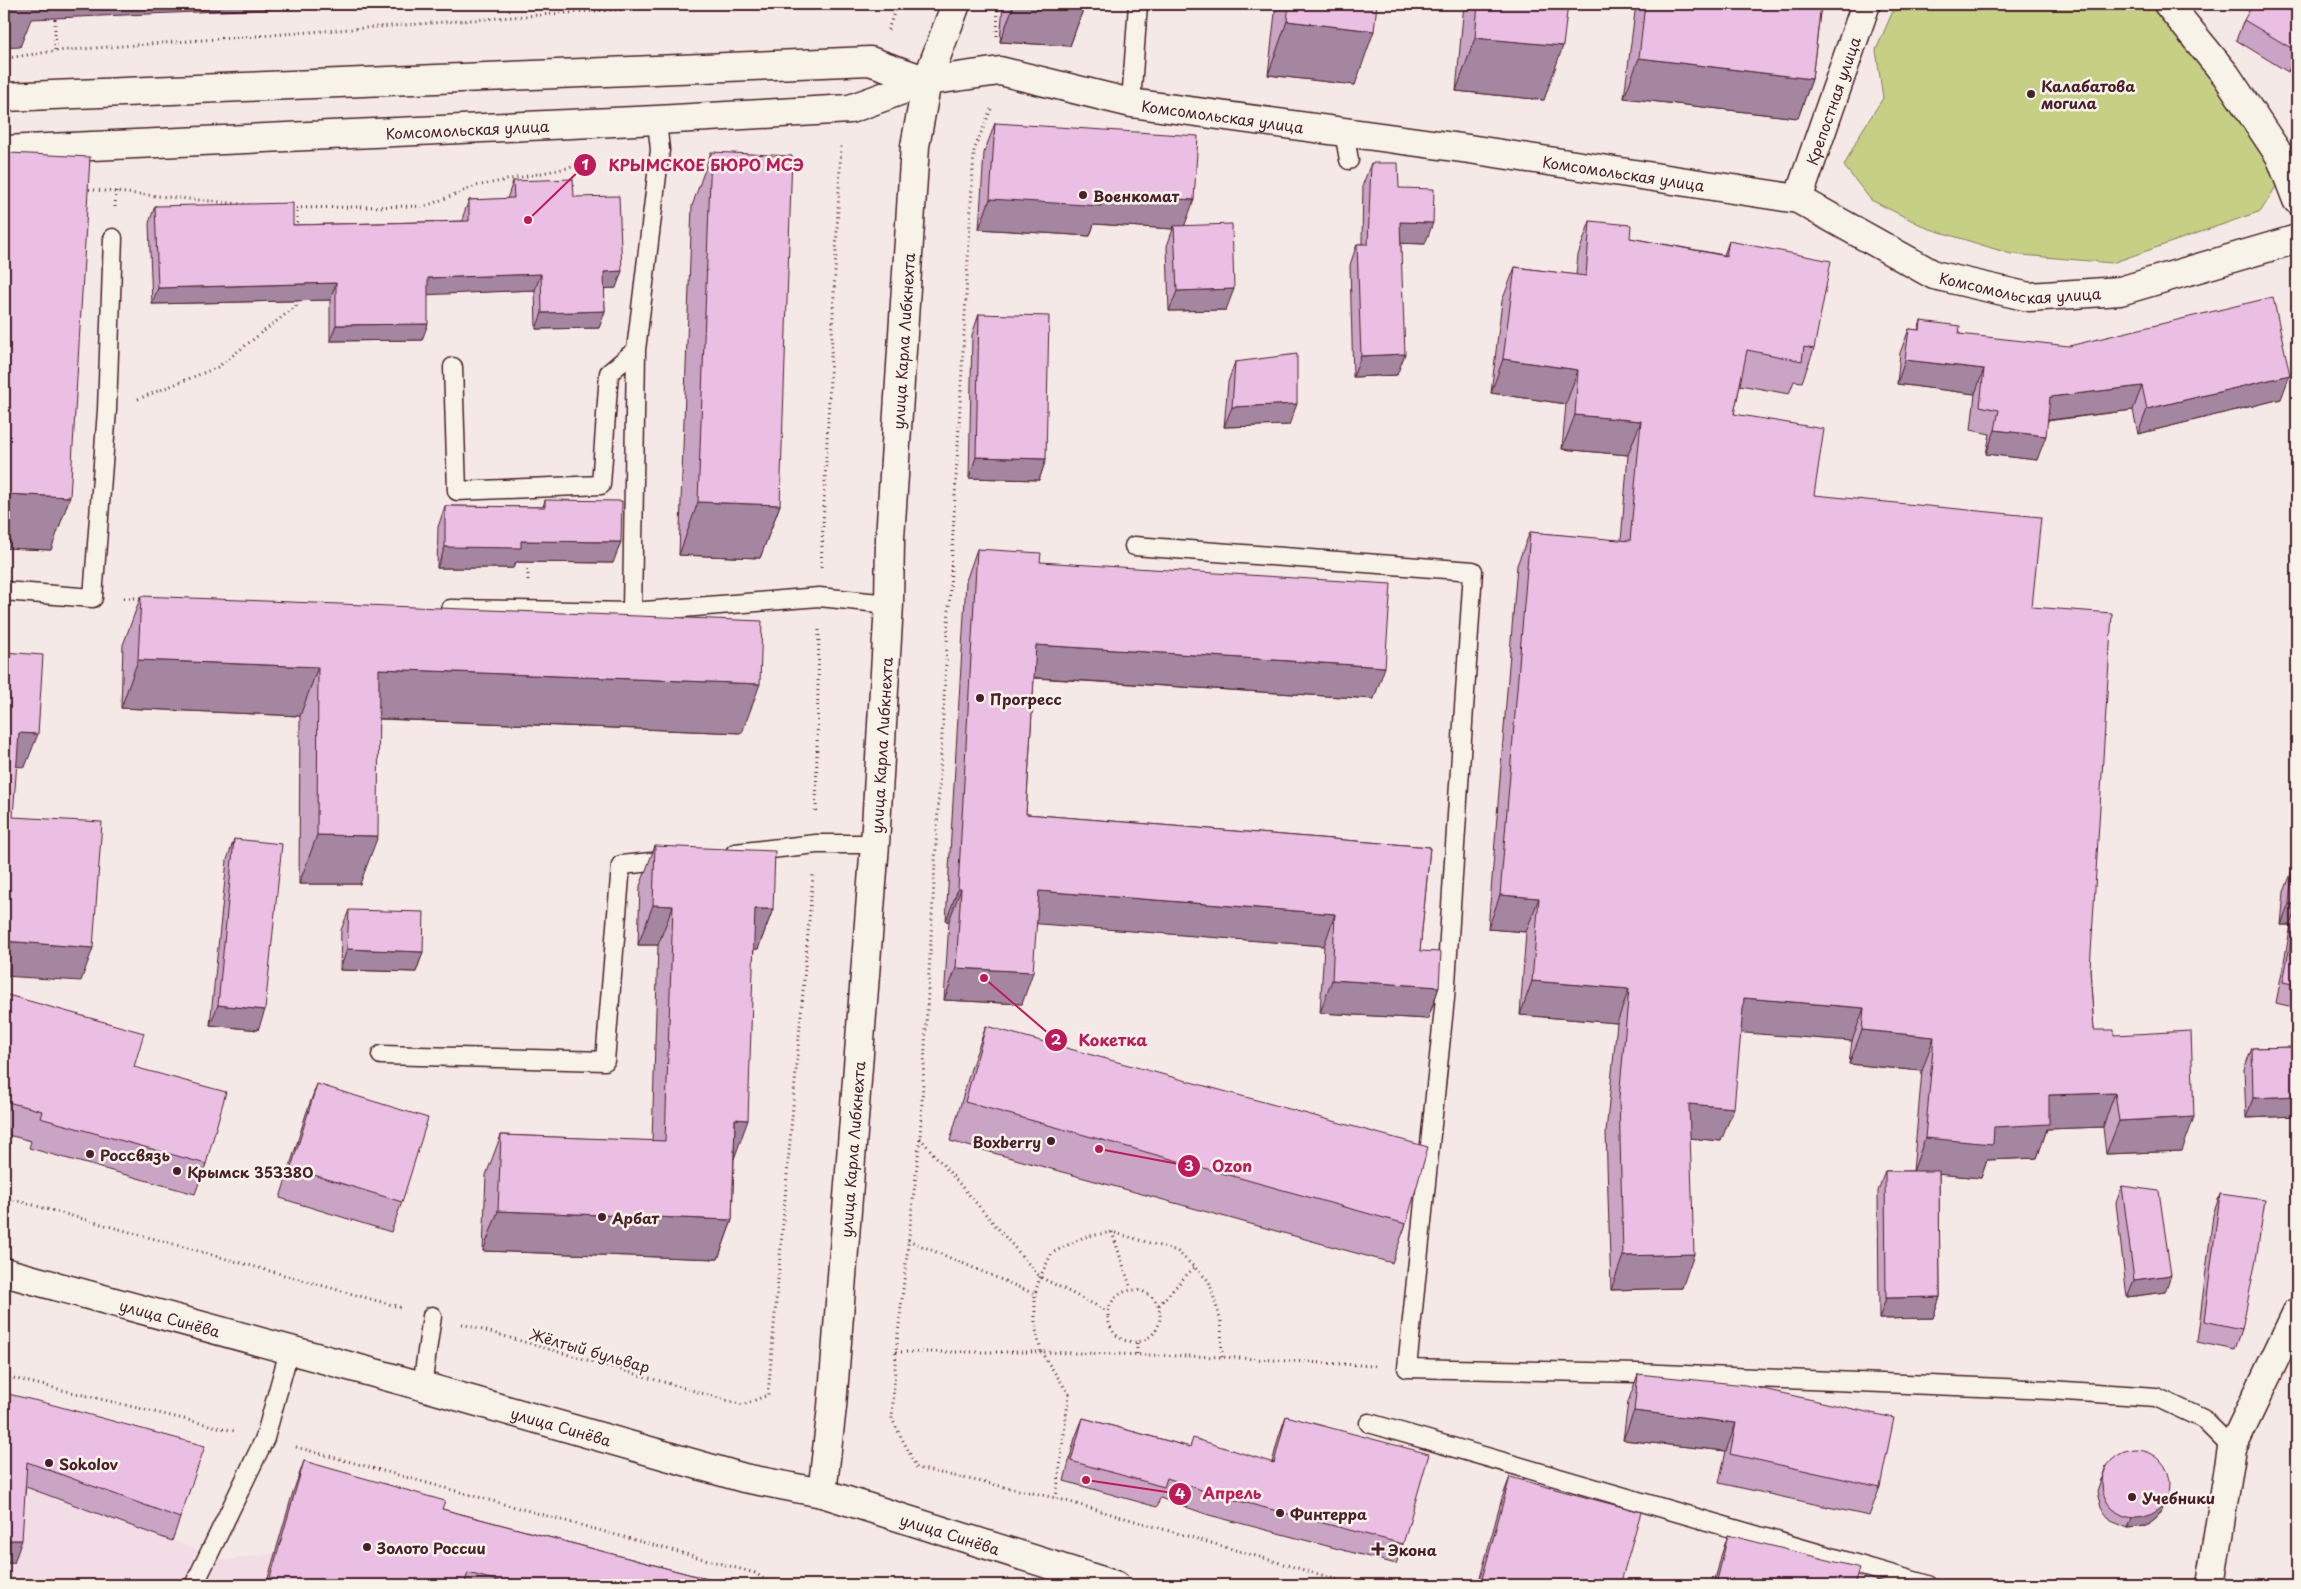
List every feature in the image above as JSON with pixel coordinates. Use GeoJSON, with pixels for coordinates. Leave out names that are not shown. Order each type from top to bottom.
{"type":"FeatureCollection","features":[{"type":"Feature","properties":{"kind":"street","name":"улица Карла Либкнехта"},"geometry":{"type":"LineString","coordinates":[[822,1493],[832,1408],[875,844],[889,604],[890,538],[915,146],[926,81],[956,4]]}},
{"type":"Feature","properties":{"kind":"street","name":"Крепостная улица"},"geometry":{"type":"LineString","coordinates":[[1798,199],[1866,4]]}},
{"type":"Feature","properties":{"kind":"street"},"geometry":{"type":"LineString","coordinates":[[2168,4],[2226,75],[2280,156],[2297,200]]}},
{"type":"Feature","properties":{"kind":"street","name":"Комсомольская улица"},"geometry":{"type":"LineString","coordinates":[[4,97],[870,61],[926,81]]}},
{"type":"Feature","properties":{"kind":"street","name":"Комсомольская улица"},"geometry":{"type":"LineString","coordinates":[[4,150],[657,120],[850,109],[926,81],[1000,71],[1131,103],[1344,132],[1798,199],[1934,275],[2029,297],[2120,291],[2297,239]]}},
{"type":"Feature","properties":{"kind":"street","name":"улица Синёва"},"geometry":{"type":"LineString","coordinates":[[4,1272],[422,1386],[744,1478],[822,1493],[1115,1585]]}},
{"type":"Feature","properties":{"kind":"street"},"geometry":{"type":"LineString","coordinates":[[2210,1585],[2232,1448],[2297,1312]]}},
{"type":"Feature","properties":{"kind":"lane"},"geometry":{"type":"LineString","coordinates":[[1131,103],[1138,4]]}},
{"type":"Feature","properties":{"kind":"lane"},"geometry":{"type":"LineString","coordinates":[[632,612],[636,350],[660,150],[657,120]]}},
{"type":"Feature","properties":{"kind":"lane"},"geometry":{"type":"LineString","coordinates":[[1344,132],[1349,160]]}},
{"type":"Feature","properties":{"kind":"lane"},"geometry":{"type":"LineString","coordinates":[[4,591],[93,598],[107,410],[113,238]]}},
{"type":"Feature","properties":{"kind":"lane"},"geometry":{"type":"LineString","coordinates":[[453,367],[457,491],[601,485],[609,373],[636,350]]}},
{"type":"Feature","properties":{"kind":"lane"},"geometry":{"type":"LineString","coordinates":[[1134,546],[1473,571],[1445,998],[1407,1368],[1656,1374],[2050,1390],[2156,1397],[2203,1419],[2232,1448]]}},
{"type":"Feature","properties":{"kind":"lane"},"geometry":{"type":"LineString","coordinates":[[432,608],[632,612],[819,597],[889,604]]}},
{"type":"Feature","properties":{"kind":"lane"},"geometry":{"type":"LineString","coordinates":[[718,854],[816,844],[875,844]]}},
{"type":"Feature","properties":{"kind":"lane"},"geometry":{"type":"LineString","coordinates":[[381,1055],[605,1060],[621,865],[689,858]]}},
{"type":"Feature","properties":{"kind":"lane"},"geometry":{"type":"LineString","coordinates":[[422,1386],[432,1316]]}},
{"type":"Feature","properties":{"kind":"lane"},"geometry":{"type":"LineString","coordinates":[[194,1585],[265,1438],[289,1351]]}},
{"type":"Feature","properties":{"kind":"lane"},"geometry":{"type":"LineString","coordinates":[[1369,1423],[1928,1585]]}},
{"type":"Feature","properties":{"kind":"path"},"geometry":{"type":"LineString","coordinates":[[4,58],[56,51],[583,12],[719,4]]}},
{"type":"Feature","properties":{"kind":"path"},"geometry":{"type":"LineString","coordinates":[[998,4],[998,23]]}},
{"type":"Feature","properties":{"kind":"path"},"geometry":{"type":"LineString","coordinates":[[56,13],[56,51]]}},
{"type":"Feature","properties":{"kind":"path"},"geometry":{"type":"LineString","coordinates":[[991,109],[974,150],[920,1138],[896,1352],[892,1419],[917,1468],[1056,1498],[1356,1585]]}},
{"type":"Feature","properties":{"kind":"path"},"geometry":{"type":"LineString","coordinates":[[816,844],[819,597],[841,139]]}},
{"type":"Feature","properties":{"kind":"path"},"geometry":{"type":"LineString","coordinates":[[287,208],[426,206],[476,186],[602,161]]}},
{"type":"Feature","properties":{"kind":"path"},"geometry":{"type":"LineString","coordinates":[[79,189],[116,190],[259,205]]}},
{"type":"Feature","properties":{"kind":"path"},"geometry":{"type":"LineString","coordinates":[[297,209],[297,238]]}},
{"type":"Feature","properties":{"kind":"path"},"geometry":{"type":"LineString","coordinates":[[107,410],[218,367],[296,306],[296,296]]}},
{"type":"Feature","properties":{"kind":"path"},"geometry":{"type":"LineString","coordinates":[[528,554],[528,610]]}},
{"type":"Feature","properties":{"kind":"path"},"geometry":{"type":"LineString","coordinates":[[93,598],[151,598]]}},
{"type":"Feature","properties":{"kind":"path","name":"Жёлтый бульвар"},"geometry":{"type":"LineString","coordinates":[[4,1197],[743,1405],[768,1395],[816,844]]}},
{"type":"Feature","properties":{"kind":"path"},"geometry":{"type":"LineString","coordinates":[[920,1138],[1040,1277],[1108,1311]]}},
{"type":"Feature","properties":{"kind":"path"},"geometry":{"type":"LineString","coordinates":[[1056,1498],[1069,1394],[1041,1352],[1035,1324],[1035,1294],[1040,1277],[1052,1253],[1084,1237],[1112,1232],[1177,1251],[1209,1281],[1221,1322],[1222,1357]]}},
{"type":"Feature","properties":{"kind":"path"},"geometry":{"type":"LineString","coordinates":[[1112,1232],[1131,1290]]}},
{"type":"Feature","properties":{"kind":"path"},"geometry":{"type":"LineString","coordinates":[[908,1240],[1035,1294]]}},
{"type":"Feature","properties":{"kind":"path"},"geometry":{"type":"LineString","coordinates":[[1159,1305],[1194,1267]]}},
{"type":"Feature","properties":{"kind":"path"},"geometry":{"type":"LineString","coordinates":[[1131,1290],[1148,1293],[1159,1305],[1161,1322],[1153,1336],[1138,1343],[1121,1340],[1110,1328],[1108,1311],[1116,1297],[1131,1290]]}},
{"type":"Feature","properties":{"kind":"path"},"geometry":{"type":"LineString","coordinates":[[1138,1343],[1138,1355]]}},
{"type":"Feature","properties":{"kind":"path"},"geometry":{"type":"LineString","coordinates":[[896,1352],[1041,1352],[1222,1357],[1407,1368]]}},
{"type":"Feature","properties":{"kind":"path"},"geometry":{"type":"LineString","coordinates":[[4,1376],[265,1438],[755,1573],[773,1585]]}},
{"type":"Feature","properties":{"kind":"shaded area"},"geometry":{"type":"Polygon","coordinates":[[[4,1480],[226,1560],[276,1553],[266,1585],[4,1585],[4,1480]]]}},
{"type":"Feature","properties":{"kind":"green space"},"geometry":{"type":"Polygon","coordinates":[[[1896,4],[2148,4],[2187,43],[2204,64],[2236,110],[2280,180],[2261,211],[2112,263],[2011,254],[1927,228],[1871,200],[1844,166],[1860,134],[1883,98],[1876,50],[1896,4]]]}},
{"type":"Feature","properties":{"kind":"building"},"geometry":{"type":"Polygon","coordinates":[[[1289,4],[1377,4],[1374,31],[1287,21],[1289,4]]]}},
{"type":"Feature","properties":{"kind":"building"},"geometry":{"type":"Polygon","coordinates":[[[1478,4],[1568,4],[1563,46],[1475,38],[1478,4]]]}},
{"type":"Feature","properties":{"kind":"building"},"geometry":{"type":"Polygon","coordinates":[[[1645,4],[1821,4],[1812,79],[1639,58],[1645,4]]]}},
{"type":"Feature","properties":{"kind":"building"},"geometry":{"type":"Polygon","coordinates":[[[2253,4],[2297,4],[2296,51],[2244,20],[2253,4]]]}},
{"type":"Feature","properties":{"kind":"building"},"geometry":{"type":"Polygon","coordinates":[[[995,123],[1198,136],[1194,200],[1101,194],[1101,206],[990,199],[995,123]]]}},
{"type":"Feature","properties":{"kind":"building"},"geometry":{"type":"Polygon","coordinates":[[[711,152],[792,156],[780,505],[698,502],[711,152]]]}},
{"type":"Feature","properties":{"kind":"building"},"geometry":{"type":"Polygon","coordinates":[[[9,153],[90,157],[70,497],[4,494],[4,251],[9,153]]]}},
{"type":"Feature","properties":{"kind":"building"},"geometry":{"type":"Polygon","coordinates":[[[1371,163],[1398,163],[1399,188],[1434,189],[1433,223],[1400,222],[1405,354],[1361,356],[1357,244],[1368,244],[1371,163]]]}},
{"type":"Feature","properties":{"kind":"building"},"geometry":{"type":"Polygon","coordinates":[[[573,179],[574,197],[619,196],[622,271],[604,272],[605,311],[542,313],[541,274],[428,278],[428,324],[336,325],[336,283],[158,288],[155,206],[293,203],[293,225],[469,221],[469,200],[514,198],[513,181],[573,179]]]}},
{"type":"Feature","properties":{"kind":"building"},"geometry":{"type":"Polygon","coordinates":[[[1590,221],[1631,225],[1630,238],[1726,256],[1729,241],[1831,261],[1814,349],[1804,347],[1802,361],[1747,350],[1734,414],[1824,429],[1814,495],[2041,517],[2032,607],[2112,613],[2090,969],[2094,1030],[2114,1030],[2114,1035],[2191,1031],[2194,1117],[2119,1121],[2115,1093],[2049,1095],[2049,1124],[1994,1127],[1993,1144],[1925,1138],[1934,1037],[1862,1030],[1864,1008],[1744,998],[1734,1108],[1689,1104],[1694,1254],[1623,1256],[1619,1098],[1629,989],[1532,981],[1539,898],[1500,895],[1530,532],[1630,541],[1641,421],[1575,415],[1578,370],[1503,359],[1515,267],[1586,276],[1590,221]]]}},
{"type":"Feature","properties":{"kind":"building"},"geometry":{"type":"Polygon","coordinates":[[[1232,224],[1234,289],[1177,291],[1174,226],[1232,224]]]}},
{"type":"Feature","properties":{"kind":"building"},"geometry":{"type":"Polygon","coordinates":[[[2273,297],[2290,375],[2147,409],[2142,386],[2050,397],[2046,436],[1995,430],[1999,410],[1980,406],[1984,369],[1905,360],[1909,329],[1920,330],[1921,321],[1960,326],[1959,334],[2069,346],[2273,297]]]}},
{"type":"Feature","properties":{"kind":"building"},"geometry":{"type":"Polygon","coordinates":[[[979,314],[1049,316],[1046,459],[976,457],[979,314]]]}},
{"type":"Feature","properties":{"kind":"building"},"geometry":{"type":"Polygon","coordinates":[[[1297,354],[1297,404],[1232,407],[1235,362],[1297,354]]]}},
{"type":"Feature","properties":{"kind":"building"},"geometry":{"type":"Polygon","coordinates":[[[545,500],[622,501],[621,542],[521,541],[521,548],[445,547],[445,506],[545,507],[545,500]]]}},
{"type":"Feature","properties":{"kind":"building"},"geometry":{"type":"Polygon","coordinates":[[[977,549],[1041,553],[1040,562],[1391,584],[1385,667],[1036,645],[1026,814],[1430,847],[1420,951],[1441,952],[1439,987],[1332,980],[1335,914],[1039,891],[1033,972],[956,968],[961,889],[958,889],[977,549]]]}},
{"type":"Feature","properties":{"kind":"building"},"geometry":{"type":"Polygon","coordinates":[[[141,596],[762,621],[760,684],[379,669],[378,836],[317,835],[318,667],[138,660],[141,596]]]}},
{"type":"Feature","properties":{"kind":"building"},"geometry":{"type":"Polygon","coordinates":[[[4,652],[43,655],[38,734],[19,733],[13,817],[102,822],[93,948],[4,941],[4,652]]]}},
{"type":"Feature","properties":{"kind":"building"},"geometry":{"type":"Polygon","coordinates":[[[234,839],[282,844],[265,1010],[218,1005],[234,839]]]}},
{"type":"Feature","properties":{"kind":"building"},"geometry":{"type":"Polygon","coordinates":[[[655,846],[775,851],[773,909],[755,909],[748,1120],[735,1119],[732,1220],[498,1211],[501,1135],[665,1141],[673,906],[653,905],[655,846]]]}},
{"type":"Feature","properties":{"kind":"building"},"geometry":{"type":"Polygon","coordinates":[[[2292,871],[2297,871],[2297,904],[2289,904],[2292,871]]]}},
{"type":"Feature","properties":{"kind":"building"},"geometry":{"type":"Polygon","coordinates":[[[349,910],[424,912],[423,952],[347,949],[349,910]]]}},
{"type":"Feature","properties":{"kind":"building"},"geometry":{"type":"Polygon","coordinates":[[[2297,910],[2297,985],[2283,982],[2297,910]]]}},
{"type":"Feature","properties":{"kind":"building"},"geometry":{"type":"Polygon","coordinates":[[[4,994],[144,1033],[134,1067],[226,1092],[206,1164],[40,1118],[42,1111],[4,1101],[4,994]]]}},
{"type":"Feature","properties":{"kind":"building"},"geometry":{"type":"Polygon","coordinates":[[[986,1026],[1428,1147],[1406,1224],[965,1102],[986,1026]]]}},
{"type":"Feature","properties":{"kind":"building"},"geometry":{"type":"Polygon","coordinates":[[[2297,1047],[2297,1096],[2253,1098],[2252,1048],[2297,1047]]]}},
{"type":"Feature","properties":{"kind":"building"},"geometry":{"type":"Polygon","coordinates":[[[317,1084],[428,1118],[402,1202],[291,1168],[317,1084]]]}},
{"type":"Feature","properties":{"kind":"building"},"geometry":{"type":"Polygon","coordinates":[[[1885,1171],[1939,1171],[1940,1297],[1886,1298],[1885,1171]]]}},
{"type":"Feature","properties":{"kind":"building"},"geometry":{"type":"Polygon","coordinates":[[[2122,1186],[2159,1191],[2171,1275],[2134,1280],[2122,1186]]]}},
{"type":"Feature","properties":{"kind":"building"},"geometry":{"type":"Polygon","coordinates":[[[2220,1194],[2265,1200],[2256,1260],[2242,1329],[2204,1321],[2220,1194]]]}},
{"type":"Feature","properties":{"kind":"building"},"geometry":{"type":"Polygon","coordinates":[[[1638,1374],[1745,1385],[1894,1418],[1880,1487],[1730,1454],[1736,1423],[1634,1411],[1638,1374]]]}},
{"type":"Feature","properties":{"kind":"building"},"geometry":{"type":"Polygon","coordinates":[[[4,1393],[205,1446],[180,1518],[27,1462],[22,1540],[4,1540],[4,1393]]]}},
{"type":"Feature","properties":{"kind":"building"},"geometry":{"type":"Polygon","coordinates":[[[1286,1416],[1429,1454],[1403,1544],[1216,1495],[1167,1478],[1164,1487],[1071,1461],[1083,1418],[1190,1447],[1193,1438],[1274,1463],[1286,1416]]]}},
{"type":"Feature","properties":{"kind":"building","name":"Учебники"},"geometry":{"type":"Polygon","coordinates":[[[2136,1450],[2149,1453],[2160,1460],[2167,1471],[2170,1484],[2167,1497],[2160,1508],[2149,1515],[2136,1518],[2123,1515],[2112,1508],[2105,1497],[2102,1484],[2105,1471],[2112,1460],[2123,1453],[2136,1450]]]}},
{"type":"Feature","properties":{"kind":"building"},"geometry":{"type":"Polygon","coordinates":[[[304,1461],[445,1501],[442,1509],[730,1585],[514,1585],[468,1573],[464,1585],[268,1585],[304,1461]]]}},
{"type":"Feature","properties":{"kind":"building"},"geometry":{"type":"Polygon","coordinates":[[[1510,1477],[1641,1512],[1620,1585],[1504,1585],[1482,1579],[1510,1477]]]}},
{"type":"Feature","properties":{"kind":"building"},"geometry":{"type":"Polygon","coordinates":[[[1728,1535],[1860,1568],[1855,1585],[1716,1585],[1728,1535]]]}},
{"type":"Feature","properties":{"kind":"place","name":"Калабатова могила"},"geometry":{"type":"Point","coordinates":[2031,94]}},
{"type":"Feature","properties":{"kind":"place","name":"Военкомат"},"geometry":{"type":"Point","coordinates":[1083,195]}},
{"type":"Feature","properties":{"kind":"place","name":"КРЫМСКОЕ БЮРО МСЭ"},"geometry":{"type":"Point","coordinates":[528,220]}},
{"type":"Feature","properties":{"kind":"place","name":"Прогресс"},"geometry":{"type":"Point","coordinates":[980,698]}},
{"type":"Feature","properties":{"kind":"place","name":"Кокетка"},"geometry":{"type":"Point","coordinates":[984,978]}},
{"type":"Feature","properties":{"kind":"place","name":"Boxberry"},"geometry":{"type":"Point","coordinates":[1051,1141]}},
{"type":"Feature","properties":{"kind":"place","name":"Ozon"},"geometry":{"type":"Point","coordinates":[1099,1149]}},
{"type":"Feature","properties":{"kind":"place","name":"Россвязь"},"geometry":{"type":"Point","coordinates":[90,1154]}},
{"type":"Feature","properties":{"kind":"place","name":"Крымск 353380"},"geometry":{"type":"Point","coordinates":[177,1171]}},
{"type":"Feature","properties":{"kind":"place","name":"Арбат"},"geometry":{"type":"Point","coordinates":[602,1217]}},
{"type":"Feature","properties":{"kind":"place","name":"Sokolov"},"geometry":{"type":"Point","coordinates":[49,1463]}},
{"type":"Feature","properties":{"kind":"place","name":"Апрель"},"geometry":{"type":"Point","coordinates":[1086,1480]}},
{"type":"Feature","properties":{"kind":"place","name":"Учебники"},"geometry":{"type":"Point","coordinates":[2132,1497]}},
{"type":"Feature","properties":{"kind":"place","name":"Финтерра"},"geometry":{"type":"Point","coordinates":[1280,1513]}},
{"type":"Feature","properties":{"kind":"place","name":"Золото России"},"geometry":{"type":"Point","coordinates":[367,1547]}},
{"type":"Feature","properties":{"kind":"place","name":"Экона"},"geometry":{"type":"Point","coordinates":[1378,1549]}}]}
